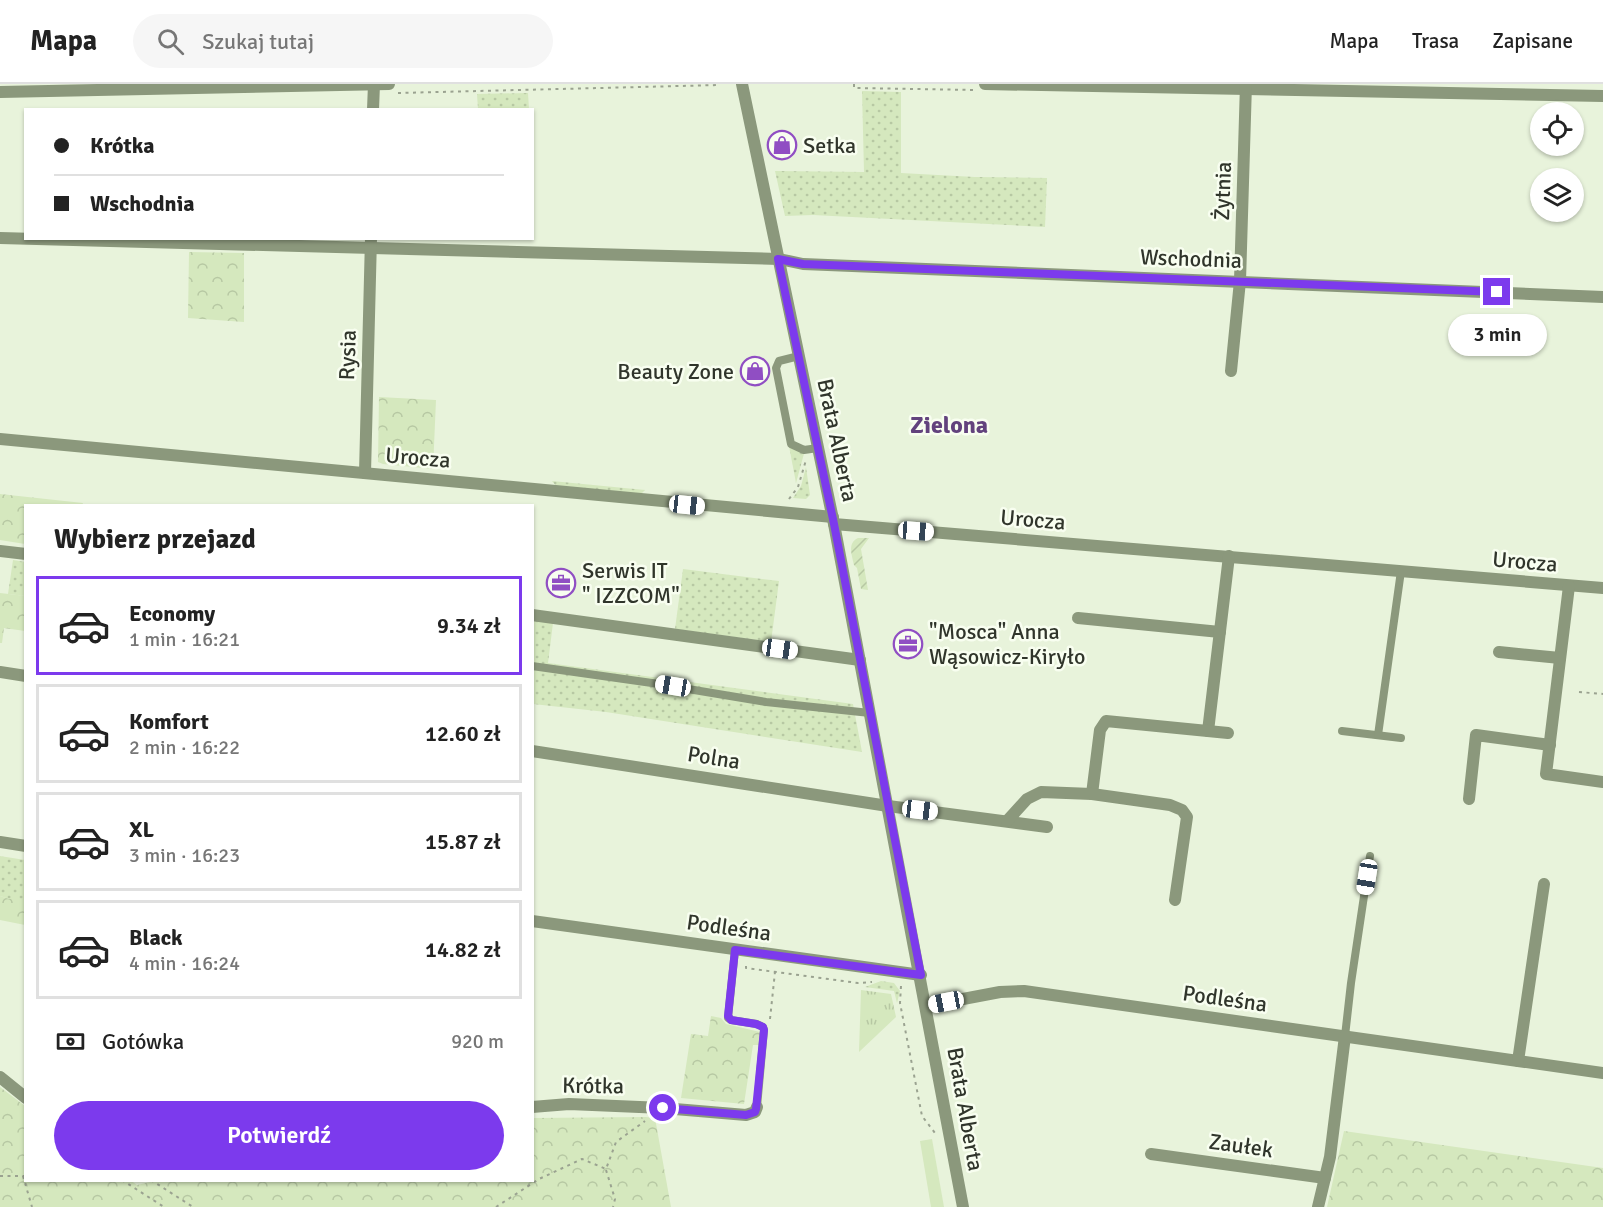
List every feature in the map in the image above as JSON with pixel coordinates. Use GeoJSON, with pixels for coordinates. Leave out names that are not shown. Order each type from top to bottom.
{"type":"FeatureCollection","features":[{"type":"Feature","properties":{"kind":"street"},"geometry":{"type":"LineString","coordinates":[[373,108],[374,84]]}},
{"type":"Feature","properties":{"kind":"street"},"geometry":{"type":"LineString","coordinates":[[0,92],[115,87],[374,84],[393,88]]}},
{"type":"Feature","properties":{"kind":"street","name":"Brata Alberta"},"geometry":{"type":"LineString","coordinates":[[742,84],[833,521],[921,975],[963,1207]]}},
{"type":"Feature","properties":{"kind":"street"},"geometry":{"type":"LineString","coordinates":[[985,84],[1246,86],[1603,96]]}},
{"type":"Feature","properties":{"kind":"street","name":"Żytnia"},"geometry":{"type":"LineString","coordinates":[[1231,371],[1240,281],[1246,86]]}},
{"type":"Feature","properties":{"kind":"street","name":"Wschodnia"},"geometry":{"type":"LineString","coordinates":[[0,238],[24,238]]}},
{"type":"Feature","properties":{"kind":"street","name":"Wschodnia"},"geometry":{"type":"LineString","coordinates":[[148,240],[371,243],[778,259],[803,264],[1603,297]]}},
{"type":"Feature","properties":{"kind":"street","name":"Rysia"},"geometry":{"type":"LineString","coordinates":[[365,473],[371,243]]}},
{"type":"Feature","properties":{"kind":"street","name":"Urocza"},"geometry":{"type":"LineString","coordinates":[[0,439],[365,473],[833,521],[1603,588]]}},
{"type":"Feature","properties":{"kind":"street"},"geometry":{"type":"LineString","coordinates":[[0,551],[24,554]]}},
{"type":"Feature","properties":{"kind":"street"},"geometry":{"type":"LineString","coordinates":[[1208,731],[1229,556]]}},
{"type":"Feature","properties":{"kind":"street"},"geometry":{"type":"LineString","coordinates":[[1569,586],[1546,774],[1603,782]]}},
{"type":"Feature","properties":{"kind":"street"},"geometry":{"type":"LineString","coordinates":[[534,615],[860,660]]}},
{"type":"Feature","properties":{"kind":"street"},"geometry":{"type":"LineString","coordinates":[[1078,618],[1220,632]]}},
{"type":"Feature","properties":{"kind":"street"},"geometry":{"type":"LineString","coordinates":[[1499,652],[1560,658]]}},
{"type":"Feature","properties":{"kind":"street"},"geometry":{"type":"LineString","coordinates":[[0,672],[24,676]]}},
{"type":"Feature","properties":{"kind":"street"},"geometry":{"type":"LineString","coordinates":[[1092,794],[1100,729],[1106,721],[1228,734]]}},
{"type":"Feature","properties":{"kind":"street"},"geometry":{"type":"LineString","coordinates":[[1469,799],[1476,735],[1550,745]]}},
{"type":"Feature","properties":{"kind":"street","name":"Polna"},"geometry":{"type":"LineString","coordinates":[[534,751],[888,806]]}},
{"type":"Feature","properties":{"kind":"street"},"geometry":{"type":"LineString","coordinates":[[1007,821],[1027,799],[1041,792],[1092,794],[1170,805],[1182,810],[1187,817],[1175,900]]}},
{"type":"Feature","properties":{"kind":"street"},"geometry":{"type":"LineString","coordinates":[[888,806],[1047,827]]}},
{"type":"Feature","properties":{"kind":"street"},"geometry":{"type":"LineString","coordinates":[[0,842],[24,846]]}},
{"type":"Feature","properties":{"kind":"street"},"geometry":{"type":"LineString","coordinates":[[1518,1061],[1544,884]]}},
{"type":"Feature","properties":{"kind":"street","name":"Podleśna"},"geometry":{"type":"LineString","coordinates":[[534,921],[921,975]]}},
{"type":"Feature","properties":{"kind":"street","name":"Podleśna"},"geometry":{"type":"LineString","coordinates":[[926,1006],[1000,992],[1024,991],[1603,1073]]}},
{"type":"Feature","properties":{"kind":"street"},"geometry":{"type":"LineString","coordinates":[[1318,1207],[1330,1157],[1345,1036]]}},
{"type":"Feature","properties":{"kind":"street"},"geometry":{"type":"LineString","coordinates":[[0,1077],[24,1096]]}},
{"type":"Feature","properties":{"kind":"street","name":"Krótka"},"geometry":{"type":"LineString","coordinates":[[534,1107],[569,1104],[663,1108],[746,1115],[755,1112],[757,1107]]}},
{"type":"Feature","properties":{"kind":"street","name":"Zaułek"},"geometry":{"type":"LineString","coordinates":[[1151,1154],[1325,1178]]}},
{"type":"Feature","properties":{"kind":"lane"},"geometry":{"type":"LineString","coordinates":[[799,356],[778,361],[776,368],[791,444],[804,450],[818,448]]}},
{"type":"Feature","properties":{"kind":"lane"},"geometry":{"type":"LineString","coordinates":[[1378,735],[1401,571]]}},
{"type":"Feature","properties":{"kind":"lane"},"geometry":{"type":"LineString","coordinates":[[534,666],[766,702],[870,713]]}},
{"type":"Feature","properties":{"kind":"lane"},"geometry":{"type":"LineString","coordinates":[[1342,731],[1401,738]]}},
{"type":"Feature","properties":{"kind":"lane"},"geometry":{"type":"LineString","coordinates":[[1345,1036],[1370,856]]}},
{"type":"Feature","properties":{"kind":"lane"},"geometry":{"type":"LineString","coordinates":[[735,950],[728,1016],[731,1020],[759,1024],[764,1030],[757,1107]]}},
{"type":"Feature","properties":{"kind":"path"},"geometry":{"type":"LineString","coordinates":[[393,88],[719,85]]}},
{"type":"Feature","properties":{"kind":"path"},"geometry":{"type":"LineString","coordinates":[[788,501],[798,487],[807,457]]}},
{"type":"Feature","properties":{"kind":"path"},"geometry":{"type":"LineString","coordinates":[[1579,692],[1603,694]]}},
{"type":"Feature","properties":{"kind":"path"},"geometry":{"type":"LineString","coordinates":[[769,1028],[775,972]]}},
{"type":"Feature","properties":{"kind":"path"},"geometry":{"type":"LineString","coordinates":[[613,1207],[615,1199],[606,1169],[616,1142],[644,1122]]}},
{"type":"Feature","properties":{"kind":"path"},"geometry":{"type":"LineString","coordinates":[[496,1207],[539,1179],[582,1159],[606,1169]]}},
{"type":"Feature","properties":{"kind":"path"},"geometry":{"type":"LineString","coordinates":[[0,1176],[24,1176]]}},
{"type":"Feature","properties":{"kind":"path"},"geometry":{"type":"LineString","coordinates":[[26,1182],[32,1207]]}},
{"type":"Feature","properties":{"kind":"path"},"geometry":{"type":"LineString","coordinates":[[125,1182],[164,1207]]}},
{"type":"Feature","properties":{"kind":"path"},"geometry":{"type":"LineString","coordinates":[[154,1182],[193,1207]]}},
{"type":"Feature","properties":{"kind":"green space"},"geometry":{"type":"Polygon","coordinates":[[[862,91],[901,92],[901,173],[1047,178],[1045,227],[813,215],[785,216],[775,171],[864,172],[862,91]]]}},
{"type":"Feature","properties":{"kind":"green space"},"geometry":{"type":"Polygon","coordinates":[[[528,93],[529,108],[478,108],[477,94],[528,93]]]}},
{"type":"Feature","properties":{"kind":"green space"},"geometry":{"type":"Polygon","coordinates":[[[189,252],[244,253],[244,322],[188,318],[189,252]]]}},
{"type":"Feature","properties":{"kind":"green space"},"geometry":{"type":"Polygon","coordinates":[[[379,397],[436,400],[433,469],[378,462],[379,397]]]}},
{"type":"Feature","properties":{"kind":"green space"},"geometry":{"type":"Polygon","coordinates":[[[789,446],[805,450],[796,483],[789,446]]]}},
{"type":"Feature","properties":{"kind":"green space"},"geometry":{"type":"Polygon","coordinates":[[[806,467],[810,495],[806,499],[793,498],[801,486],[806,467]]]}},
{"type":"Feature","properties":{"kind":"green space"},"geometry":{"type":"Polygon","coordinates":[[[552,481],[645,490],[640,495],[556,486],[552,481]]]}},
{"type":"Feature","properties":{"kind":"green space"},"geometry":{"type":"Polygon","coordinates":[[[0,494],[83,503],[24,504],[24,544],[0,540],[0,494]]]}},
{"type":"Feature","properties":{"kind":"green space"},"geometry":{"type":"Polygon","coordinates":[[[858,538],[869,538],[861,549],[868,590],[861,589],[851,553],[852,543],[858,538]]]}},
{"type":"Feature","properties":{"kind":"green space"},"geometry":{"type":"Polygon","coordinates":[[[13,560],[24,562],[24,596],[8,594],[13,560]]]}},
{"type":"Feature","properties":{"kind":"green space"},"geometry":{"type":"Polygon","coordinates":[[[683,569],[779,581],[771,642],[675,629],[683,569]]]}},
{"type":"Feature","properties":{"kind":"green space"},"geometry":{"type":"Polygon","coordinates":[[[0,593],[24,596],[24,631],[4,628],[2,643],[0,643],[0,593]]]}},
{"type":"Feature","properties":{"kind":"green space"},"geometry":{"type":"Polygon","coordinates":[[[534,620],[553,623],[548,663],[853,704],[862,752],[606,712],[534,704],[534,620]]]}},
{"type":"Feature","properties":{"kind":"green space"},"geometry":{"type":"Polygon","coordinates":[[[0,856],[24,860],[24,899],[9,899],[0,896],[0,856]]]}},
{"type":"Feature","properties":{"kind":"green space"},"geometry":{"type":"Polygon","coordinates":[[[0,896],[9,899],[24,899],[24,925],[0,920],[0,896]]]}},
{"type":"Feature","properties":{"kind":"green space"},"geometry":{"type":"Polygon","coordinates":[[[881,981],[894,983],[900,991],[897,1003],[894,991],[865,987],[881,981]]]}},
{"type":"Feature","properties":{"kind":"green space"},"geometry":{"type":"Polygon","coordinates":[[[861,990],[891,994],[896,1017],[859,1052],[861,990]]]}},
{"type":"Feature","properties":{"kind":"green space"},"geometry":{"type":"Polygon","coordinates":[[[711,1016],[721,1018],[726,1024],[760,1032],[760,1045],[753,1045],[744,1104],[681,1098],[691,1034],[708,1036],[711,1016]]]}},
{"type":"Feature","properties":{"kind":"green space"},"geometry":{"type":"Polygon","coordinates":[[[0,1087],[24,1105],[24,1182],[133,1182],[137,1185],[150,1182],[534,1182],[534,1118],[646,1117],[655,1118],[671,1207],[0,1207],[0,1087]]]}},
{"type":"Feature","properties":{"kind":"green space"},"geometry":{"type":"Polygon","coordinates":[[[1344,1131],[1603,1168],[1603,1207],[1327,1207],[1344,1131]]]}},
{"type":"Feature","properties":{"kind":"green space"},"geometry":{"type":"Polygon","coordinates":[[[932,1139],[944,1207],[931,1207],[920,1141],[932,1139]]]}},
{"type":"Feature","properties":{"kind":"place","name":"Setka"},"geometry":{"type":"Point","coordinates":[782,145]}},
{"type":"Feature","properties":{"kind":"place","name":"Beauty Zone"},"geometry":{"type":"Point","coordinates":[755,371]}},
{"type":"Feature","properties":{"kind":"place","name":"Serwis IT \" IZZCOM\""},"geometry":{"type":"Point","coordinates":[561,583]}},
{"type":"Feature","properties":{"kind":"place","name":"\"Mosca\" Anna Wąsowicz-Kiryło"},"geometry":{"type":"Point","coordinates":[908,644]}},
{"type":"Feature","properties":{"kind":"district","name":"Zielona"},"geometry":{"type":"Point","coordinates":[949,425]}},
{"type":"Feature","properties":{"kind":"route"},"geometry":{"type":"LineString","coordinates":[[663,1108],[746,1115],[755,1112],[764,1030],[759,1024],[729,1019],[735,950],[921,975],[834,524],[778,259],[803,264],[1497,292]]}}]}
